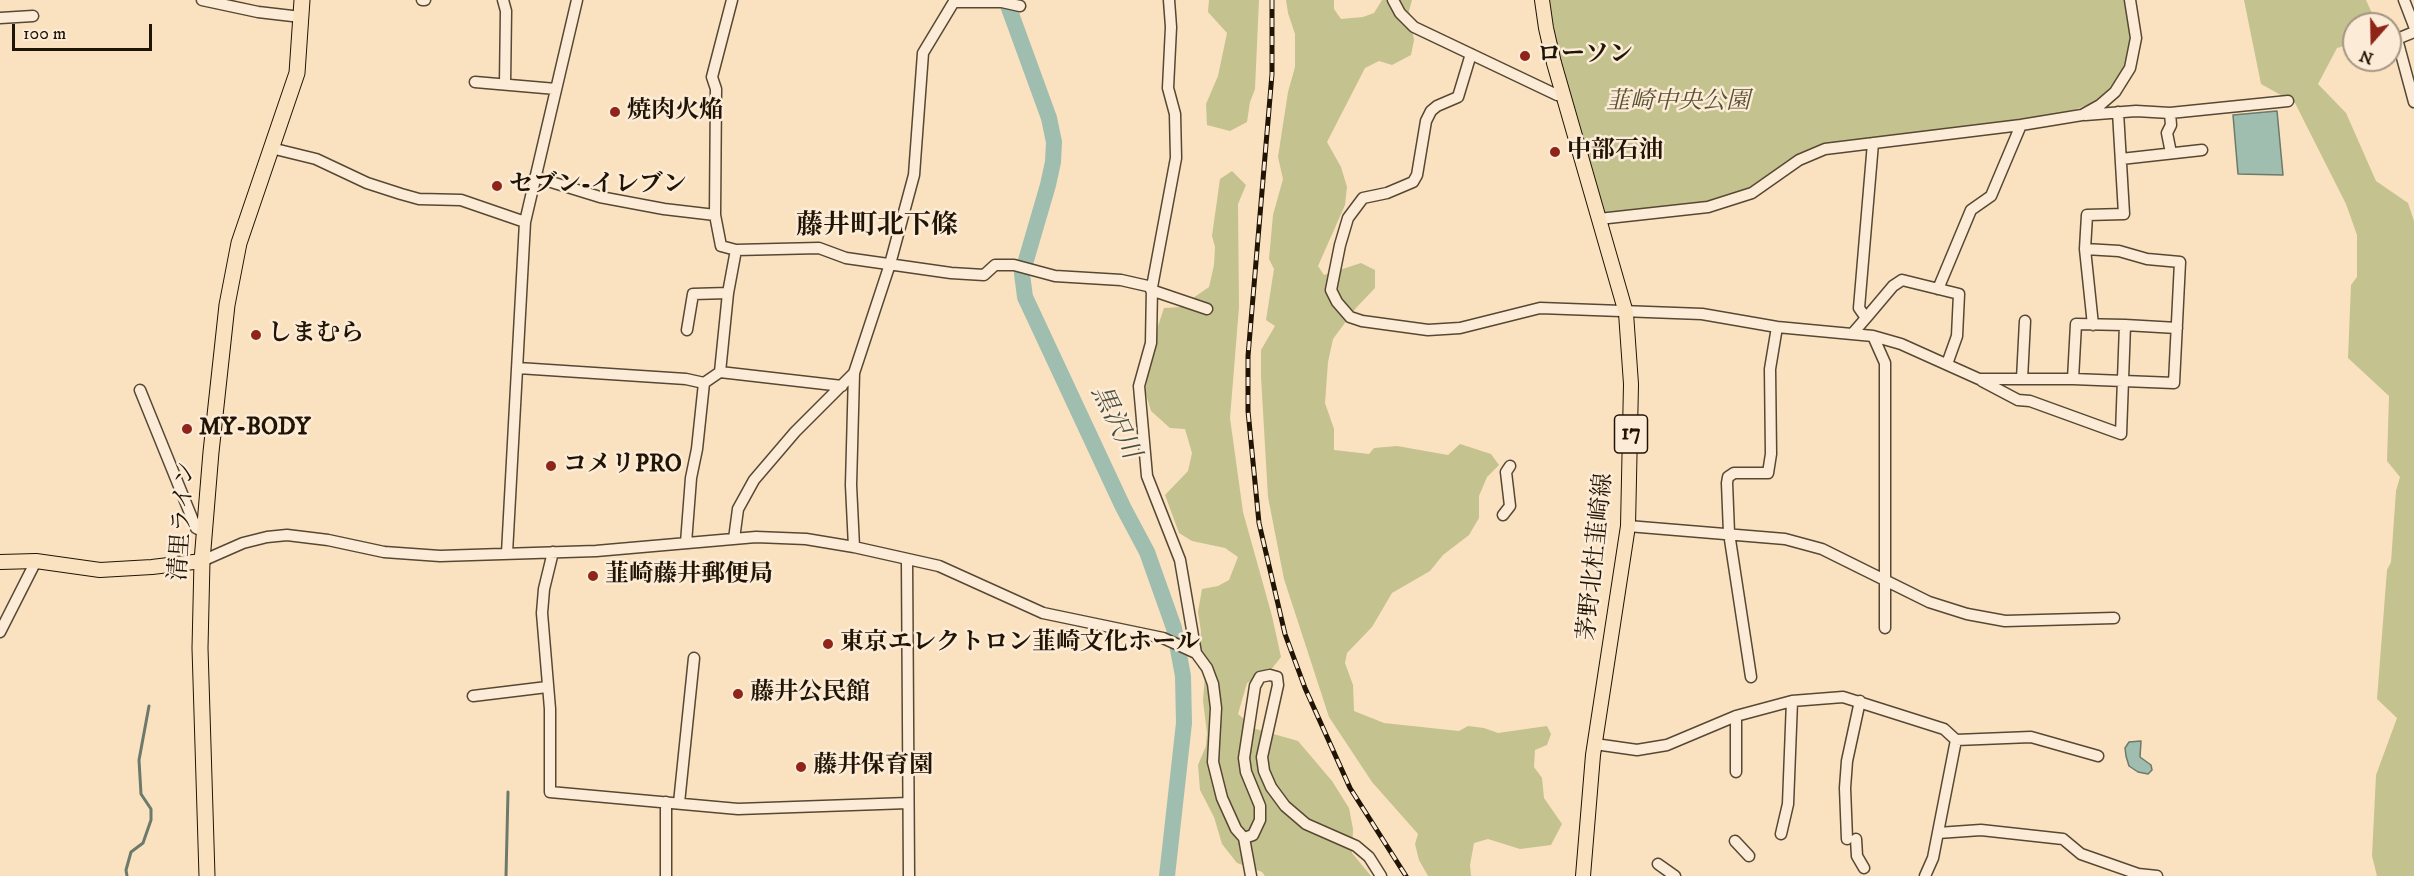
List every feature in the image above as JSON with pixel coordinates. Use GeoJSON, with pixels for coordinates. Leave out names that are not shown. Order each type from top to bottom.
{"type":"FeatureCollection","features":[{"type":"Feature","properties":{"kind":"highway","name":"清里ライン"},"geometry":{"type":"LineString","coordinates":[[207,876],[200,648],[202,561],[227,306],[239,243],[297,72],[302,0]]}},
{"type":"Feature","properties":{"kind":"main road","name":"茅野北杜韮崎線"},"geometry":{"type":"LineString","coordinates":[[1542,0],[1545,28],[1626,313],[1632,384],[1628,526],[1595,744],[1583,876]]}},
{"type":"Feature","properties":{"kind":"main road"},"geometry":{"type":"LineString","coordinates":[[0,562],[36,561],[100,570],[202,561]]}},
{"type":"Feature","properties":{"kind":"street"},"geometry":{"type":"LineString","coordinates":[[202,0],[258,12],[301,17]]}},
{"type":"Feature","properties":{"kind":"street"},"geometry":{"type":"LineString","coordinates":[[503,0],[506,11],[506,84]]}},
{"type":"Feature","properties":{"kind":"street"},"geometry":{"type":"LineString","coordinates":[[507,553],[510,463],[518,368],[525,222],[577,0]]}},
{"type":"Feature","properties":{"kind":"street"},"geometry":{"type":"LineString","coordinates":[[732,0],[712,77],[716,89],[715,214],[722,246],[736,250],[819,248],[846,258],[951,273],[984,274],[995,265],[1014,265],[1055,276],[1121,280],[1151,288],[1207,309]]}},
{"type":"Feature","properties":{"kind":"street"},"geometry":{"type":"LineString","coordinates":[[1169,0],[1171,27],[1168,88],[1174,114],[1176,158],[1151,288],[1151,343],[1139,386],[1144,458],[1147,476],[1180,560],[1196,653],[1207,668],[1213,684],[1216,708],[1213,762],[1222,798],[1236,829],[1244,838],[1251,876]]}},
{"type":"Feature","properties":{"kind":"street"},"geometry":{"type":"LineString","coordinates":[[1393,0],[1400,14],[1413,27],[1557,95],[1563,93]]}},
{"type":"Feature","properties":{"kind":"street"},"geometry":{"type":"LineString","coordinates":[[2082,115],[2100,105],[2115,92],[2130,68],[2136,38],[2130,0]]}},
{"type":"Feature","properties":{"kind":"street"},"geometry":{"type":"LineString","coordinates":[[2404,0],[2414,26]]}},
{"type":"Feature","properties":{"kind":"street"},"geometry":{"type":"LineString","coordinates":[[854,547],[851,485],[854,373],[890,264],[914,175],[923,53],[955,1],[1012,4]]}},
{"type":"Feature","properties":{"kind":"street"},"geometry":{"type":"LineString","coordinates":[[0,18],[33,16]]}},
{"type":"Feature","properties":{"kind":"street"},"geometry":{"type":"LineString","coordinates":[[2414,32],[2397,39],[2414,102]]}},
{"type":"Feature","properties":{"kind":"street"},"geometry":{"type":"LineString","coordinates":[[1470,54],[1458,97],[1437,106],[1431,111],[1426,121],[1417,175],[1413,182],[1387,193],[1363,198],[1348,218],[1331,290],[1337,302],[1350,317],[1362,321],[1428,330],[1460,328],[1540,308],[1626,313],[1702,314],[1777,327],[1874,336],[1901,344],[1947,364],[2018,400],[2030,401],[2121,434],[2126,325]]}},
{"type":"Feature","properties":{"kind":"street"},"geometry":{"type":"LineString","coordinates":[[475,82],[556,89]]}},
{"type":"Feature","properties":{"kind":"street"},"geometry":{"type":"LineString","coordinates":[[1599,219],[1708,207],[1752,193],[1799,160],[1825,148],[2021,125],[2082,115],[2118,112],[2170,113],[2288,101]]}},
{"type":"Feature","properties":{"kind":"street"},"geometry":{"type":"LineString","coordinates":[[2093,325],[2085,249],[2087,215],[2124,214],[2118,112]]}},
{"type":"Feature","properties":{"kind":"street"},"geometry":{"type":"LineString","coordinates":[[2170,113],[2171,125],[2167,133],[2171,153]]}},
{"type":"Feature","properties":{"kind":"street"},"geometry":{"type":"LineString","coordinates":[[1938,290],[1971,210],[1991,196],[2021,125]]}},
{"type":"Feature","properties":{"kind":"street"},"geometry":{"type":"LineString","coordinates":[[1866,318],[1859,308],[1873,143]]}},
{"type":"Feature","properties":{"kind":"street"},"geometry":{"type":"LineString","coordinates":[[271,148],[316,159],[367,183],[401,195],[419,199],[461,200],[525,222]]}},
{"type":"Feature","properties":{"kind":"street"},"geometry":{"type":"LineString","coordinates":[[2121,159],[2202,150]]}},
{"type":"Feature","properties":{"kind":"street"},"geometry":{"type":"LineString","coordinates":[[535,177],[600,197],[715,214]]}},
{"type":"Feature","properties":{"kind":"street"},"geometry":{"type":"LineString","coordinates":[[1979,379],[2073,379],[2174,383],[2180,262],[2147,259],[2119,251],[2085,249]]}},
{"type":"Feature","properties":{"kind":"street"},"geometry":{"type":"LineString","coordinates":[[720,372],[728,293],[736,250]]}},
{"type":"Feature","properties":{"kind":"street"},"geometry":{"type":"LineString","coordinates":[[1853,333],[1893,286],[1902,280],[1959,294],[1957,336],[1947,364]]}},
{"type":"Feature","properties":{"kind":"street"},"geometry":{"type":"LineString","coordinates":[[687,330],[693,294],[728,293]]}},
{"type":"Feature","properties":{"kind":"street"},"geometry":{"type":"LineString","coordinates":[[2022,379],[2025,321]]}},
{"type":"Feature","properties":{"kind":"street"},"geometry":{"type":"LineString","coordinates":[[2073,379],[2076,324],[2177,328]]}},
{"type":"Feature","properties":{"kind":"street"},"geometry":{"type":"LineString","coordinates":[[1751,677],[1729,533],[1728,477],[1734,473],[1768,473],[1771,454],[1770,369],[1777,327]]}},
{"type":"Feature","properties":{"kind":"street"},"geometry":{"type":"LineString","coordinates":[[1874,336],[1885,363],[1885,628]]}},
{"type":"Feature","properties":{"kind":"street"},"geometry":{"type":"LineString","coordinates":[[518,368],[686,378],[704,383]]}},
{"type":"Feature","properties":{"kind":"street"},"geometry":{"type":"LineString","coordinates":[[686,543],[691,478],[697,449],[704,383],[720,372],[842,386]]}},
{"type":"Feature","properties":{"kind":"street"},"geometry":{"type":"LineString","coordinates":[[734,539],[738,509],[754,480],[795,432],[854,373]]}},
{"type":"Feature","properties":{"kind":"street"},"geometry":{"type":"LineString","coordinates":[[140,390],[196,528],[204,532]]}},
{"type":"Feature","properties":{"kind":"street"},"geometry":{"type":"LineString","coordinates":[[1503,515],[1510,506],[1506,472],[1510,466]]}},
{"type":"Feature","properties":{"kind":"street"},"geometry":{"type":"LineString","coordinates":[[1628,526],[1785,539],[1822,549],[1929,602],[1967,614],[2004,621],[2114,618]]}},
{"type":"Feature","properties":{"kind":"street"},"geometry":{"type":"LineString","coordinates":[[202,561],[243,543],[287,535],[318,538],[406,555],[440,556],[596,551],[756,537],[806,539],[854,547],[949,571],[1043,614],[1170,641],[1196,653]]}},
{"type":"Feature","properties":{"kind":"street"},"geometry":{"type":"LineString","coordinates":[[553,552],[544,589],[542,613],[550,709],[550,792],[756,809],[908,803]]}},
{"type":"Feature","properties":{"kind":"street"},"geometry":{"type":"LineString","coordinates":[[907,560],[909,876]]}},
{"type":"Feature","properties":{"kind":"street"},"geometry":{"type":"LineString","coordinates":[[0,632],[36,561]]}},
{"type":"Feature","properties":{"kind":"street"},"geometry":{"type":"LineString","coordinates":[[679,803],[694,658]]}},
{"type":"Feature","properties":{"kind":"street"},"geometry":{"type":"LineString","coordinates":[[1244,838],[1253,835],[1260,820],[1260,806],[1246,772],[1246,737],[1255,686],[1260,677],[1270,675],[1277,677],[1278,685],[1262,757],[1264,771],[1271,787],[1285,806],[1306,824],[1356,846],[1369,857],[1381,876]]}},
{"type":"Feature","properties":{"kind":"street"},"geometry":{"type":"LineString","coordinates":[[474,696],[547,687]]}},
{"type":"Feature","properties":{"kind":"street"},"geometry":{"type":"LineString","coordinates":[[1595,744],[1637,750],[1667,745],[1736,716],[1792,701],[1843,697],[1944,729],[1956,740],[2031,737],[2098,756]]}},
{"type":"Feature","properties":{"kind":"street"},"geometry":{"type":"LineString","coordinates":[[1781,834],[1788,804],[1792,701]]}},
{"type":"Feature","properties":{"kind":"street"},"geometry":{"type":"LineString","coordinates":[[1860,701],[1847,761],[1845,788],[1852,839],[1863,868]]}},
{"type":"Feature","properties":{"kind":"street"},"geometry":{"type":"LineString","coordinates":[[1736,716],[1736,772]]}},
{"type":"Feature","properties":{"kind":"street"},"geometry":{"type":"LineString","coordinates":[[1925,876],[1933,858],[1956,740]]}},
{"type":"Feature","properties":{"kind":"street"},"geometry":{"type":"LineString","coordinates":[[666,802],[666,876]]}},
{"type":"Feature","properties":{"kind":"street"},"geometry":{"type":"LineString","coordinates":[[1938,833],[1981,830],[2063,839],[2081,854],[2139,874],[2157,876]]}},
{"type":"Feature","properties":{"kind":"street"},"geometry":{"type":"LineString","coordinates":[[1735,841],[1749,856]]}},
{"type":"Feature","properties":{"kind":"street"},"geometry":{"type":"LineString","coordinates":[[1658,864],[1676,876]]}},
{"type":"Feature","properties":{"kind":"green space"},"geometry":{"type":"Polygon","coordinates":[[[1209,0],[1259,0],[1255,89],[1247,122],[1230,131],[1207,125],[1206,104],[1218,76],[1227,33],[1208,12],[1209,0]]]}},
{"type":"Feature","properties":{"kind":"green space"},"geometry":{"type":"Polygon","coordinates":[[[1286,0],[1334,0],[1334,9],[1341,19],[1363,17],[1374,13],[1382,0],[1412,0],[1409,11],[1414,40],[1411,55],[1392,65],[1379,61],[1365,68],[1327,142],[1341,167],[1347,187],[1345,205],[1318,266],[1324,275],[1361,263],[1375,270],[1375,288],[1356,308],[1333,339],[1328,362],[1325,403],[1334,429],[1334,450],[1369,454],[1374,448],[1397,446],[1448,455],[1460,444],[1491,454],[1499,465],[1487,477],[1479,496],[1479,518],[1469,535],[1443,555],[1430,571],[1392,593],[1372,627],[1347,653],[1345,663],[1353,685],[1354,711],[1384,723],[1459,731],[1468,726],[1498,733],[1547,726],[1551,734],[1547,745],[1535,750],[1534,767],[1542,778],[1544,798],[1562,824],[1551,845],[1520,849],[1488,839],[1474,843],[1470,865],[1471,876],[1428,876],[1419,860],[1415,844],[1418,834],[1372,782],[1329,717],[1284,579],[1268,497],[1261,350],[1275,326],[1266,320],[1274,269],[1269,259],[1273,215],[1283,179],[1278,157],[1288,92],[1295,67],[1295,34],[1286,0]]]}},
{"type":"Feature","properties":{"kind":"green space","name":"韮崎中央公園"},"geometry":{"type":"Polygon","coordinates":[[[1546,0],[2125,0],[2131,37],[2126,65],[2118,80],[2093,103],[2068,112],[1984,125],[1834,142],[1814,147],[1751,188],[1716,200],[1602,215],[1549,33],[1546,0]]]}},
{"type":"Feature","properties":{"kind":"green space"},"geometry":{"type":"Polygon","coordinates":[[[2244,0],[2366,0],[2372,12],[2342,12],[2342,47],[2337,48],[2318,84],[2346,113],[2376,181],[2408,203],[2414,221],[2414,876],[2377,876],[2372,856],[2376,775],[2397,718],[2377,699],[2387,570],[2391,562],[2396,491],[2400,477],[2387,461],[2389,396],[2348,358],[2351,285],[2357,277],[2357,235],[2346,204],[2295,103],[2261,84],[2244,0]]]}},
{"type":"Feature","properties":{"kind":"green space"},"geometry":{"type":"Polygon","coordinates":[[[1232,171],[1246,185],[1238,204],[1239,307],[1230,418],[1243,512],[1281,657],[1270,671],[1247,683],[1238,714],[1256,729],[1298,741],[1332,781],[1349,808],[1353,829],[1352,853],[1371,876],[1265,876],[1262,872],[1237,863],[1222,844],[1214,817],[1200,790],[1198,765],[1206,746],[1207,733],[1203,701],[1205,675],[1198,667],[1201,632],[1198,612],[1202,589],[1218,586],[1229,580],[1238,557],[1225,548],[1192,541],[1179,533],[1165,495],[1188,471],[1192,453],[1185,429],[1170,428],[1151,411],[1145,391],[1158,326],[1164,308],[1180,307],[1209,287],[1214,265],[1215,247],[1212,236],[1220,179],[1232,171]]]}},
{"type":"Feature","properties":{"kind":"shaded area"},"geometry":{"type":"Polygon","coordinates":[[[2277,111],[2283,175],[2238,174],[2233,115],[2277,111]]]}},
{"type":"Feature","properties":{"kind":"shaded area"},"geometry":{"type":"Polygon","coordinates":[[[2141,741],[2140,757],[2151,765],[2152,770],[2148,774],[2138,772],[2129,766],[2126,756],[2125,748],[2129,742],[2141,741]]]}},
{"type":"Feature","properties":{"kind":"waterway","name":"黒沢川"},"geometry":{"type":"LineString","coordinates":[[1006,0],[1049,118],[1054,142],[1048,185],[1022,274],[1025,297],[1123,507],[1147,552],[1174,628],[1183,676],[1184,723],[1167,876]]}},
{"type":"Feature","properties":{"kind":"waterway"},"geometry":{"type":"LineString","coordinates":[[127,876],[126,870],[131,852],[143,843],[151,820],[151,809],[141,794],[139,760],[149,706]]}},
{"type":"Feature","properties":{"kind":"waterway"},"geometry":{"type":"LineString","coordinates":[[506,876],[508,792]]}},
{"type":"Feature","properties":{"kind":"railway"},"geometry":{"type":"LineString","coordinates":[[1272,0],[1272,74],[1248,356],[1248,411],[1259,523],[1285,634],[1305,688],[1350,788],[1406,876]]}},
{"type":"Feature","properties":{"kind":"place","name":"ローソン"},"geometry":{"type":"Point","coordinates":[1525,56]}},
{"type":"Feature","properties":{"kind":"place","name":"焼肉火焔"},"geometry":{"type":"Point","coordinates":[615,112]}},
{"type":"Feature","properties":{"kind":"place","name":"中部石油"},"geometry":{"type":"Point","coordinates":[1555,152]}},
{"type":"Feature","properties":{"kind":"place","name":"セブン-イレブン"},"geometry":{"type":"Point","coordinates":[497,186]}},
{"type":"Feature","properties":{"kind":"place","name":"しまむら"},"geometry":{"type":"Point","coordinates":[256,335]}},
{"type":"Feature","properties":{"kind":"place","name":"MY-BODY"},"geometry":{"type":"Point","coordinates":[187,429]}},
{"type":"Feature","properties":{"kind":"place","name":"コメリPRO"},"geometry":{"type":"Point","coordinates":[551,466]}},
{"type":"Feature","properties":{"kind":"place","name":"韮崎藤井郵便局"},"geometry":{"type":"Point","coordinates":[593,576]}},
{"type":"Feature","properties":{"kind":"place","name":"東京エレクトロン韮崎文化ホール"},"geometry":{"type":"Point","coordinates":[828,644]}},
{"type":"Feature","properties":{"kind":"place","name":"藤井公民館"},"geometry":{"type":"Point","coordinates":[738,694]}},
{"type":"Feature","properties":{"kind":"place","name":"藤井保育園"},"geometry":{"type":"Point","coordinates":[801,767]}},
{"type":"Feature","properties":{"kind":"district","name":"藤井町北下條"},"geometry":{"type":"Point","coordinates":[877,227]}}]}
